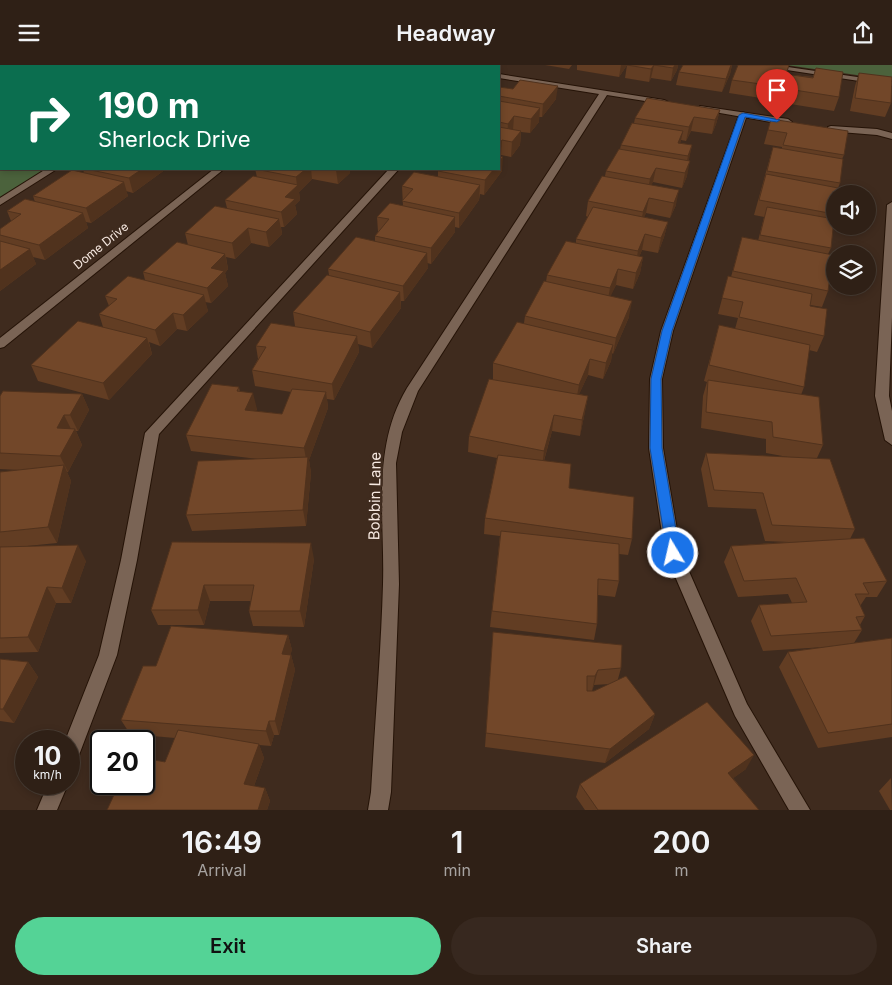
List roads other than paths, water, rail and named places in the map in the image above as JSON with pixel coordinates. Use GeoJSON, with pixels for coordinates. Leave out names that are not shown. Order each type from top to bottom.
{"type":"FeatureCollection","features":[{"type":"Feature","properties":{"kind":"street"},"geometry":{"type":"LineString","coordinates":[[758,65],[892,84]]}},
{"type":"Feature","properties":{"kind":"street"},"geometry":{"type":"LineString","coordinates":[[500,76],[678,104]]}},
{"type":"Feature","properties":{"kind":"street","name":"Bobbin Lane"},"geometry":{"type":"LineString","coordinates":[[378,810],[381,792],[391,584],[389,463],[395,432],[412,391],[604,93]]}},
{"type":"Feature","properties":{"kind":"street"},"geometry":{"type":"LineString","coordinates":[[696,107],[798,124]]}},
{"type":"Feature","properties":{"kind":"street"},"geometry":{"type":"LineString","coordinates":[[743,115],[667,331],[656,379],[656,448],[673,553],[741,710],[800,810]]}},
{"type":"Feature","properties":{"kind":"street"},"geometry":{"type":"LineString","coordinates":[[826,128],[877,132],[892,136]]}},
{"type":"Feature","properties":{"kind":"street"},"geometry":{"type":"LineString","coordinates":[[0,202],[50,170]]}},
{"type":"Feature","properties":{"kind":"street","name":"Dome Drive"},"geometry":{"type":"LineString","coordinates":[[0,344],[218,170]]}},
{"type":"Feature","properties":{"kind":"street"},"geometry":{"type":"LineString","coordinates":[[79,730],[108,655],[129,560],[152,433],[393,170]]}},
{"type":"Feature","properties":{"kind":"street"},"geometry":{"type":"LineString","coordinates":[[892,205],[882,395],[892,440]]}},
{"type":"Feature","properties":{"kind":"street"},"geometry":{"type":"LineString","coordinates":[[47,810],[53,795]]}}]}
